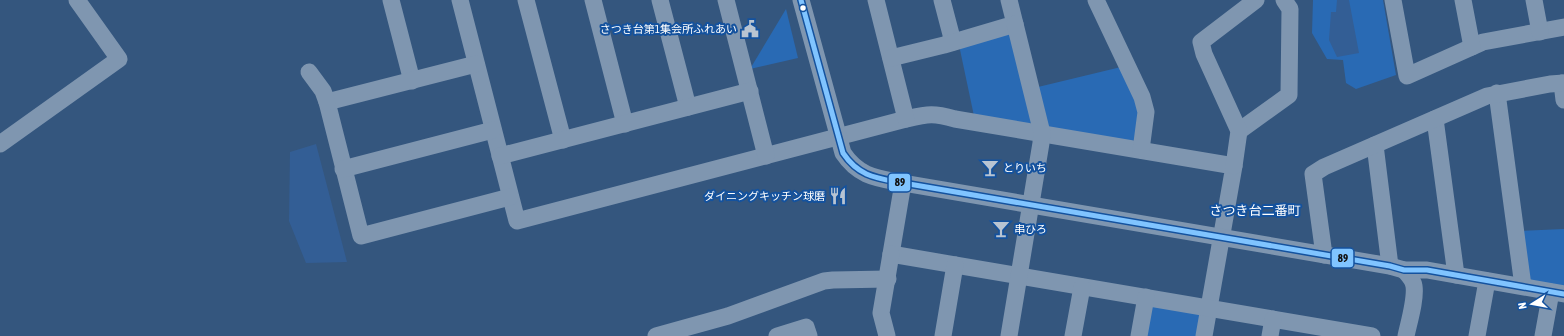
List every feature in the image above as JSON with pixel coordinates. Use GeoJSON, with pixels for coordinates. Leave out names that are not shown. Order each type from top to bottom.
{"type":"FeatureCollection","features":[{"type":"Feature","properties":{"kind":"street"},"geometry":{"type":"LineString","coordinates":[[0,144],[118,59],[77,0]]}},
{"type":"Feature","properties":{"kind":"street"},"geometry":{"type":"LineString","coordinates":[[391,0],[412,81]]}},
{"type":"Feature","properties":{"kind":"street"},"geometry":{"type":"LineString","coordinates":[[460,0],[517,221],[926,115],[937,115],[1234,166]]}},
{"type":"Feature","properties":{"kind":"street"},"geometry":{"type":"LineString","coordinates":[[526,0],[563,140]]}},
{"type":"Feature","properties":{"kind":"street"},"geometry":{"type":"LineString","coordinates":[[593,0],[625,124]]}},
{"type":"Feature","properties":{"kind":"street"},"geometry":{"type":"LineString","coordinates":[[660,0],[688,108]]}},
{"type":"Feature","properties":{"kind":"street"},"geometry":{"type":"LineString","coordinates":[[726,0],[766,156]]}},
{"type":"Feature","properties":{"kind":"street"},"geometry":{"type":"LineString","coordinates":[[801,0],[843,153],[853,167],[860,172],[878,179],[1031,204],[1397,268],[1427,270],[1557,293],[1543,336]]}},
{"type":"Feature","properties":{"kind":"street"},"geometry":{"type":"LineString","coordinates":[[876,0],[906,120]]}},
{"type":"Feature","properties":{"kind":"street"},"geometry":{"type":"LineString","coordinates":[[942,0],[953,42]]}},
{"type":"Feature","properties":{"kind":"street"},"geometry":{"type":"LineString","coordinates":[[1008,336],[1042,133],[1009,0]]}},
{"type":"Feature","properties":{"kind":"street"},"geometry":{"type":"LineString","coordinates":[[1096,0],[1142,97],[1146,116],[1141,150]]}},
{"type":"Feature","properties":{"kind":"street"},"geometry":{"type":"LineString","coordinates":[[1204,336],[1222,238],[1239,131],[1204,54],[1201,42],[1256,0]]}},
{"type":"Feature","properties":{"kind":"street"},"geometry":{"type":"LineString","coordinates":[[1239,131],[1289,95],[1290,9],[1284,0]]}},
{"type":"Feature","properties":{"kind":"street"},"geometry":{"type":"LineString","coordinates":[[1393,0],[1407,76],[1483,42],[1564,27]]}},
{"type":"Feature","properties":{"kind":"street"},"geometry":{"type":"LineString","coordinates":[[1463,0],[1472,47]]}},
{"type":"Feature","properties":{"kind":"street"},"geometry":{"type":"LineString","coordinates":[[1534,0],[1540,32]]}},
{"type":"Feature","properties":{"kind":"street"},"geometry":{"type":"LineString","coordinates":[[891,58],[1015,24]]}},
{"type":"Feature","properties":{"kind":"street"},"geometry":{"type":"LineString","coordinates":[[327,102],[476,64]]}},
{"type":"Feature","properties":{"kind":"street"},"geometry":{"type":"LineString","coordinates":[[309,72],[323,91],[327,102],[360,236],[510,196]]}},
{"type":"Feature","properties":{"kind":"street"},"geometry":{"type":"LineString","coordinates":[[1324,255],[1313,174],[1324,167],[1497,93],[1563,83],[1564,100]]}},
{"type":"Feature","properties":{"kind":"street"},"geometry":{"type":"LineString","coordinates":[[500,156],[750,91]]}},
{"type":"Feature","properties":{"kind":"street"},"geometry":{"type":"LineString","coordinates":[[1497,93],[1522,286]]}},
{"type":"Feature","properties":{"kind":"street"},"geometry":{"type":"LineString","coordinates":[[1435,119],[1456,275]]}},
{"type":"Feature","properties":{"kind":"street"},"geometry":{"type":"LineString","coordinates":[[343,169],[493,130]]}},
{"type":"Feature","properties":{"kind":"street"},"geometry":{"type":"LineString","coordinates":[[1375,145],[1397,268],[1411,278],[1414,286],[1414,296],[1406,336]]}},
{"type":"Feature","properties":{"kind":"street"},"geometry":{"type":"LineString","coordinates":[[887,336],[881,313],[888,279],[903,183]]}},
{"type":"Feature","properties":{"kind":"street"},"geometry":{"type":"LineString","coordinates":[[891,254],[1273,319],[1335,333],[1372,336]]}},
{"type":"Feature","properties":{"kind":"street"},"geometry":{"type":"LineString","coordinates":[[943,336],[955,265]]}},
{"type":"Feature","properties":{"kind":"street"},"geometry":{"type":"LineString","coordinates":[[656,336],[728,316],[824,281],[888,279]]}},
{"type":"Feature","properties":{"kind":"street"},"geometry":{"type":"LineString","coordinates":[[1477,336],[1487,281]]}},
{"type":"Feature","properties":{"kind":"street"},"geometry":{"type":"LineString","coordinates":[[1073,336],[1082,286]]}},
{"type":"Feature","properties":{"kind":"street"},"geometry":{"type":"LineString","coordinates":[[1139,336],[1146,297]]}},
{"type":"Feature","properties":{"kind":"street"},"geometry":{"type":"LineString","coordinates":[[1270,336],[1273,319]]}},
{"type":"Feature","properties":{"kind":"street"},"geometry":{"type":"LineString","coordinates":[[777,336],[806,327],[809,336]]}},
{"type":"Feature","properties":{"kind":"shaded area"},"geometry":{"type":"Polygon","coordinates":[[[1313,0],[1383,0],[1396,75],[1356,89],[1346,83],[1343,60],[1327,59],[1312,33],[1313,0]]]}},
{"type":"Feature","properties":{"kind":"shaded area"},"geometry":{"type":"Polygon","coordinates":[[[1337,0],[1349,0],[1359,53],[1337,57],[1329,40],[1331,12],[1336,12],[1337,0]]]}},
{"type":"Feature","properties":{"kind":"shaded area"},"geometry":{"type":"Polygon","coordinates":[[[786,9],[798,58],[750,69],[786,9]]]}},
{"type":"Feature","properties":{"kind":"shaded area"},"geometry":{"type":"Polygon","coordinates":[[[1010,34],[1033,121],[1028,125],[974,116],[959,45],[1010,34]]]}},
{"type":"Feature","properties":{"kind":"shaded area"},"geometry":{"type":"Polygon","coordinates":[[[1121,67],[1131,87],[1139,115],[1137,138],[1131,142],[1051,128],[1046,124],[1038,87],[1121,67]]]}},
{"type":"Feature","properties":{"kind":"shaded area"},"geometry":{"type":"Polygon","coordinates":[[[316,144],[347,262],[306,263],[289,221],[290,152],[316,144]]]}},
{"type":"Feature","properties":{"kind":"shaded area"},"geometry":{"type":"Polygon","coordinates":[[[1564,229],[1564,287],[1526,280],[1520,231],[1564,229]]]}},
{"type":"Feature","properties":{"kind":"shaded area"},"geometry":{"type":"Polygon","coordinates":[[[1154,305],[1200,313],[1200,336],[1145,336],[1150,309],[1154,305]]]}},
{"type":"Feature","properties":{"kind":"transit line","name":"89"},"geometry":{"type":"LineString","coordinates":[[801,0],[843,153],[855,167],[869,175],[885,180],[1390,266],[1404,270],[1427,270],[1564,294]]}},
{"type":"Feature","properties":{"kind":"place","name":"さつき台第1集会所ふれあい"},"geometry":{"type":"Point","coordinates":[750,29]}},
{"type":"Feature","properties":{"kind":"place","name":"とりいち"},"geometry":{"type":"Point","coordinates":[990,168]}},
{"type":"Feature","properties":{"kind":"place","name":"ダイニングキッチン球磨"},"geometry":{"type":"Point","coordinates":[838,196]}},
{"type":"Feature","properties":{"kind":"place","name":"串ひろ"},"geometry":{"type":"Point","coordinates":[1001,229]}},
{"type":"Feature","properties":{"kind":"district","name":"さつき台二番町"},"geometry":{"type":"Point","coordinates":[1255,210]}}]}
